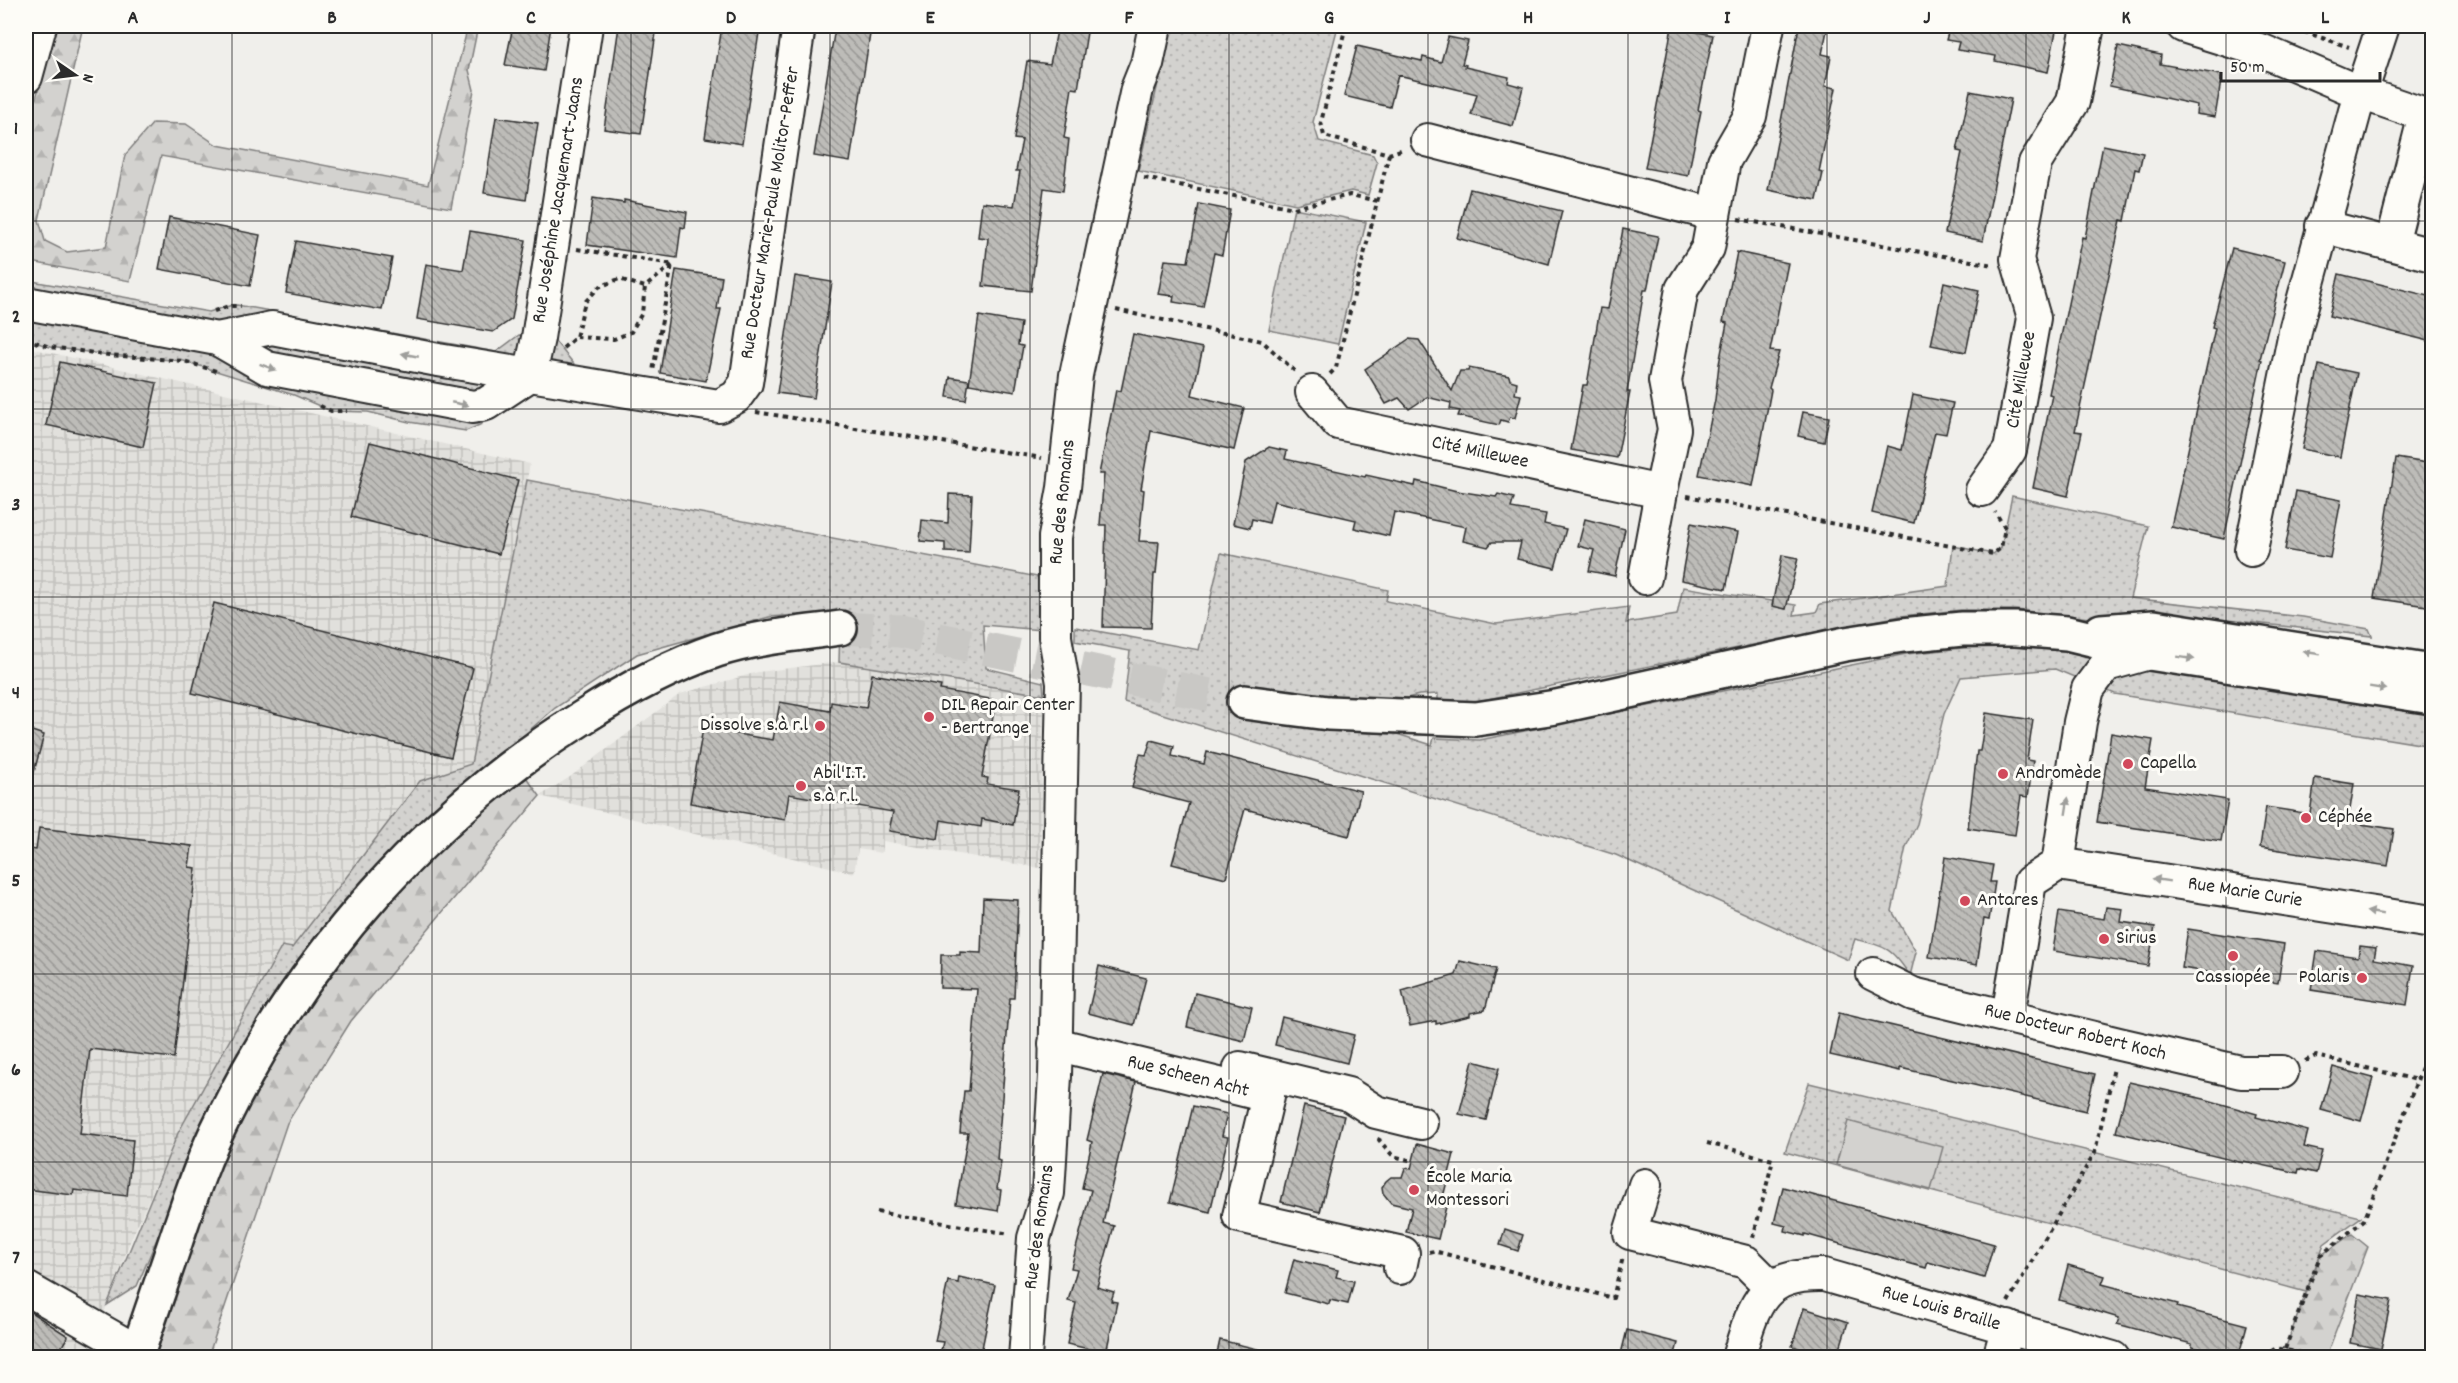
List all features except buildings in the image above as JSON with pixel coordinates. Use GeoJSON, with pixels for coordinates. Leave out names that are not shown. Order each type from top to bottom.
{"type":"FeatureCollection","features":[{"type":"Feature","properties":{"kind":"main road"},"geometry":{"type":"LineString","coordinates":[[1244,702],[1328,713],[1398,718],[1476,719],[1556,707],[1845,644],[1904,635],[1973,629],[2016,629],[2067,633],[2154,627],[2433,672]]}},
{"type":"Feature","properties":{"kind":"main road"},"geometry":{"type":"LineString","coordinates":[[137,1355],[201,1168],[222,1120],[250,1068],[281,1017],[349,923],[432,832],[511,767],[556,734],[612,699],[669,670],[718,650],[770,638],[840,628]]}},
{"type":"Feature","properties":{"kind":"main road"},"geometry":{"type":"LineString","coordinates":[[2067,633],[2149,652],[2433,697]]}},
{"type":"Feature","properties":{"kind":"street"},"geometry":{"type":"LineString","coordinates":[[26,77],[40,26]]}},
{"type":"Feature","properties":{"kind":"street","name":"Rue Joséphine Jacquemart-Jaans"},"geometry":{"type":"LineString","coordinates":[[530,375],[586,26]]}},
{"type":"Feature","properties":{"kind":"street","name":"Rue Docteur Marie-Paule Molitor-Peffer"},"geometry":{"type":"LineString","coordinates":[[735,397],[746,382],[799,26]]}},
{"type":"Feature","properties":{"kind":"street","name":"Rue des Romains"},"geometry":{"type":"LineString","coordinates":[[1025,1358],[1034,1238],[1048,1193],[1055,1034],[1063,683],[1055,637],[1055,537],[1067,462],[1076,375],[1137,89],[1147,64],[1155,26]]}},
{"type":"Feature","properties":{"kind":"street"},"geometry":{"type":"LineString","coordinates":[[1645,578],[1674,429],[1665,381],[1682,289],[1708,248],[1724,161],[1750,116],[1768,26]]}},
{"type":"Feature","properties":{"kind":"street","name":"Cité Millewee"},"geometry":{"type":"LineString","coordinates":[[1982,490],[2010,450],[2034,318],[2017,258],[2035,162],[2073,102],[2088,26]]}},
{"type":"Feature","properties":{"kind":"street"},"geometry":{"type":"LineString","coordinates":[[2183,26],[2263,51],[2361,93],[2429,116],[2392,244]]}},
{"type":"Feature","properties":{"kind":"street"},"geometry":{"type":"LineString","coordinates":[[2252,550],[2296,327],[2322,226],[2383,26]]}},
{"type":"Feature","properties":{"kind":"street"},"geometry":{"type":"LineString","coordinates":[[1427,140],[1713,214]]}},
{"type":"Feature","properties":{"kind":"street"},"geometry":{"type":"LineString","coordinates":[[2322,226],[2433,255]]}},
{"type":"Feature","properties":{"kind":"street"},"geometry":{"type":"LineString","coordinates":[[26,303],[217,339],[272,328],[438,360],[719,406],[735,397]]}},
{"type":"Feature","properties":{"kind":"street","name":"Cité Millewee"},"geometry":{"type":"LineString","coordinates":[[1312,392],[1338,423],[1661,492]]}},
{"type":"Feature","properties":{"kind":"street"},"geometry":{"type":"LineString","coordinates":[[2008,1016],[2030,882],[2058,864],[2080,722],[2088,689],[2106,665],[2149,652]]}},
{"type":"Feature","properties":{"kind":"street","name":"Rue Marie Curie"},"geometry":{"type":"LineString","coordinates":[[2058,864],[2433,922]]}},
{"type":"Feature","properties":{"kind":"street","name":"Rue Docteur Robert Koch"},"geometry":{"type":"LineString","coordinates":[[1873,974],[1913,994],[2119,1044],[2241,1071],[2282,1072]]}},
{"type":"Feature","properties":{"kind":"street"},"geometry":{"type":"LineString","coordinates":[[1055,1034],[1348,1094],[1376,1112],[1421,1123]]}},
{"type":"Feature","properties":{"kind":"street","name":"Rue Scheen Acht"},"geometry":{"type":"LineString","coordinates":[[1055,1034],[1268,1096],[1239,1216],[1401,1261]]}},
{"type":"Feature","properties":{"kind":"street"},"geometry":{"type":"LineString","coordinates":[[1645,1185],[1630,1233],[1746,1262],[1771,1287],[1752,1312],[1738,1358]]}},
{"type":"Feature","properties":{"kind":"street","name":"Rue Louis Braille"},"geometry":{"type":"LineString","coordinates":[[1771,1287],[1790,1277],[1804,1274],[1824,1275],[2113,1358]]}},
{"type":"Feature","properties":{"kind":"street"},"geometry":{"type":"LineString","coordinates":[[26,1288],[137,1355]]}},
{"type":"Feature","properties":{"kind":"street"},"geometry":{"type":"LineString","coordinates":[[1999,1358],[2002,1326]]}},
{"type":"Feature","properties":{"kind":"path"},"geometry":{"type":"LineString","coordinates":[[1346,26],[1321,122],[1324,136],[1389,154],[1427,140]]}},
{"type":"Feature","properties":{"kind":"path"},"geometry":{"type":"LineString","coordinates":[[2287,26],[2373,55]]}},
{"type":"Feature","properties":{"kind":"path"},"geometry":{"type":"LineString","coordinates":[[1092,305],[1262,341],[1292,366],[1312,392],[1336,368],[1389,154]]}},
{"type":"Feature","properties":{"kind":"path"},"geometry":{"type":"LineString","coordinates":[[1119,173],[1294,207],[1350,195],[1378,201]]}},
{"type":"Feature","properties":{"kind":"path"},"geometry":{"type":"LineString","coordinates":[[1713,214],[2020,270]]}},
{"type":"Feature","properties":{"kind":"path"},"geometry":{"type":"LineString","coordinates":[[552,245],[672,264]]}},
{"type":"Feature","properties":{"kind":"path"},"geometry":{"type":"LineString","coordinates":[[576,337],[614,339],[631,332],[642,313],[645,287],[672,264]]}},
{"type":"Feature","properties":{"kind":"path"},"geometry":{"type":"LineString","coordinates":[[652,376],[672,264]]}},
{"type":"Feature","properties":{"kind":"path"},"geometry":{"type":"LineString","coordinates":[[562,349],[576,337],[585,302],[599,287],[619,279],[645,287]]}},
{"type":"Feature","properties":{"kind":"path"},"geometry":{"type":"LineString","coordinates":[[735,397],[752,412],[1067,462]]}},
{"type":"Feature","properties":{"kind":"path"},"geometry":{"type":"LineString","coordinates":[[1661,492],[1994,554],[2001,548],[2005,528],[1982,490]]}},
{"type":"Feature","properties":{"kind":"path"},"geometry":{"type":"LineString","coordinates":[[2285,1350],[2320,1256],[2364,1220],[2433,1041]]}},
{"type":"Feature","properties":{"kind":"path"},"geometry":{"type":"LineString","coordinates":[[2002,1326],[2095,1152],[2119,1044]]}},
{"type":"Feature","properties":{"kind":"path"},"geometry":{"type":"LineString","coordinates":[[2282,1072],[2316,1056],[2417,1080]]}},
{"type":"Feature","properties":{"kind":"path"},"geometry":{"type":"LineString","coordinates":[[1379,1140],[1393,1156],[1413,1161]]}},
{"type":"Feature","properties":{"kind":"path"},"geometry":{"type":"LineString","coordinates":[[1707,1143],[1773,1160],[1746,1262]]}},
{"type":"Feature","properties":{"kind":"path"},"geometry":{"type":"LineString","coordinates":[[877,1212],[1034,1238]]}},
{"type":"Feature","properties":{"kind":"path"},"geometry":{"type":"LineString","coordinates":[[1401,1261],[1434,1251],[1613,1298],[1630,1233]]}},
{"type":"Feature","properties":{"kind":"path"},"geometry":{"type":"LineString","coordinates":[[2266,1358],[2267,1354],[2276,1348],[2325,1358]]}},
{"type":"Feature","properties":{"kind":"shaded area"},"geometry":{"type":"Polygon","coordinates":[[[26,347],[530,464],[471,764],[420,781],[292,948],[282,947],[178,1133],[130,1242],[88,1357],[26,1358],[26,347]]]}},
{"type":"Feature","properties":{"kind":"shaded area"},"geometry":{"type":"Polygon","coordinates":[[[839,662],[1044,695],[1040,868],[883,841],[881,853],[858,849],[854,873],[540,796],[570,777],[680,694],[758,672],[839,662]]]}},
{"type":"Feature","properties":{"kind":"green space"},"geometry":{"type":"Polygon","coordinates":[[[58,26],[83,26],[39,220],[45,241],[67,252],[106,247],[125,155],[153,123],[186,124],[217,145],[428,185],[468,26],[478,26],[469,70],[474,90],[451,208],[161,156],[130,281],[26,261],[26,130],[58,26]]]}},
{"type":"Feature","properties":{"kind":"green space"},"geometry":{"type":"Polygon","coordinates":[[[1171,26],[1338,26],[1313,122],[1319,141],[1373,155],[1377,163],[1368,195],[1351,191],[1296,204],[1138,171],[1171,26]]]}},
{"type":"Feature","properties":{"kind":"green space"},"geometry":{"type":"Polygon","coordinates":[[[1294,208],[1366,222],[1338,344],[1269,330],[1294,208]]]}},
{"type":"Feature","properties":{"kind":"green space"},"geometry":{"type":"Polygon","coordinates":[[[26,280],[209,312],[237,305],[496,352],[519,335],[554,340],[574,364],[571,381],[486,404],[482,424],[466,431],[409,422],[368,412],[331,411],[294,395],[184,361],[109,355],[50,347],[26,339],[26,280]]]}},
{"type":"Feature","properties":{"kind":"green space"},"geometry":{"type":"Polygon","coordinates":[[[527,480],[1043,578],[1042,630],[983,625],[986,668],[1043,682],[1044,695],[839,662],[840,628],[828,613],[769,617],[637,654],[555,708],[463,788],[298,959],[211,1111],[137,1286],[107,1305],[178,1133],[282,946],[292,948],[420,781],[471,764],[527,480]]]}},
{"type":"Feature","properties":{"kind":"green space"},"geometry":{"type":"Polygon","coordinates":[[[2012,496],[2148,526],[2130,598],[2303,617],[2369,629],[2372,636],[2210,618],[2108,620],[2016,610],[1961,610],[1901,616],[1841,627],[1473,702],[1438,704],[1438,694],[1419,695],[1399,700],[1328,696],[1247,684],[1240,719],[1328,731],[1397,734],[1432,745],[1434,738],[1480,740],[1906,654],[1962,648],[2017,647],[2064,651],[2137,668],[2432,710],[2432,746],[2115,694],[2055,669],[1961,677],[1944,714],[1917,824],[1906,847],[1892,911],[1916,952],[1910,976],[1893,954],[1875,944],[1855,939],[1848,960],[1616,855],[1124,702],[1130,651],[1075,641],[1075,627],[1199,650],[1221,553],[1388,590],[1386,601],[1496,624],[1629,607],[1626,623],[1677,615],[1683,587],[1796,605],[1794,615],[1816,612],[1820,604],[1948,586],[1953,546],[1993,554],[2001,548],[2012,496]]]}},
{"type":"Feature","properties":{"kind":"green space"},"geometry":{"type":"Polygon","coordinates":[[[523,773],[540,796],[351,1021],[287,1123],[208,1357],[154,1358],[231,1135],[303,1005],[410,873],[523,773]]]}},
{"type":"Feature","properties":{"kind":"green space"},"geometry":{"type":"Polygon","coordinates":[[[1809,1083],[2361,1217],[2324,1244],[2306,1292],[1785,1152],[1809,1083]]]}},
{"type":"Feature","properties":{"kind":"green space"},"geometry":{"type":"Polygon","coordinates":[[[1848,1121],[1943,1147],[1931,1190],[1836,1165],[1848,1121]]]}},
{"type":"Feature","properties":{"kind":"green space"},"geometry":{"type":"Polygon","coordinates":[[[2352,1234],[2368,1247],[2326,1357],[2285,1349],[2320,1256],[2352,1234]]]}},
{"type":"Feature","properties":{"kind":"tunnel"},"geometry":{"type":"LineString","coordinates":[[840,628],[900,631],[1244,702]]}},
{"type":"Feature","properties":{"kind":"place","name":"DIL Repair Center - Bertrange"},"geometry":{"type":"Point","coordinates":[929,717]}},
{"type":"Feature","properties":{"kind":"place","name":"Dissolve s.à r.l"},"geometry":{"type":"Point","coordinates":[820,726]}},
{"type":"Feature","properties":{"kind":"place","name":"Capella"},"geometry":{"type":"Point","coordinates":[2128,764]}},
{"type":"Feature","properties":{"kind":"place","name":"Andromède"},"geometry":{"type":"Point","coordinates":[2003,774]}},
{"type":"Feature","properties":{"kind":"place","name":"Abil'I.T. s.à r.l."},"geometry":{"type":"Point","coordinates":[801,786]}},
{"type":"Feature","properties":{"kind":"place","name":"Céphée"},"geometry":{"type":"Point","coordinates":[2306,818]}},
{"type":"Feature","properties":{"kind":"place","name":"Antares"},"geometry":{"type":"Point","coordinates":[1965,901]}},
{"type":"Feature","properties":{"kind":"place","name":"Sirius"},"geometry":{"type":"Point","coordinates":[2104,939]}},
{"type":"Feature","properties":{"kind":"place","name":"Cassiopée"},"geometry":{"type":"Point","coordinates":[2233,956]}},
{"type":"Feature","properties":{"kind":"place","name":"Polaris"},"geometry":{"type":"Point","coordinates":[2362,978]}},
{"type":"Feature","properties":{"kind":"place","name":"École Maria Montessori"},"geometry":{"type":"Point","coordinates":[1414,1190]}}]}
